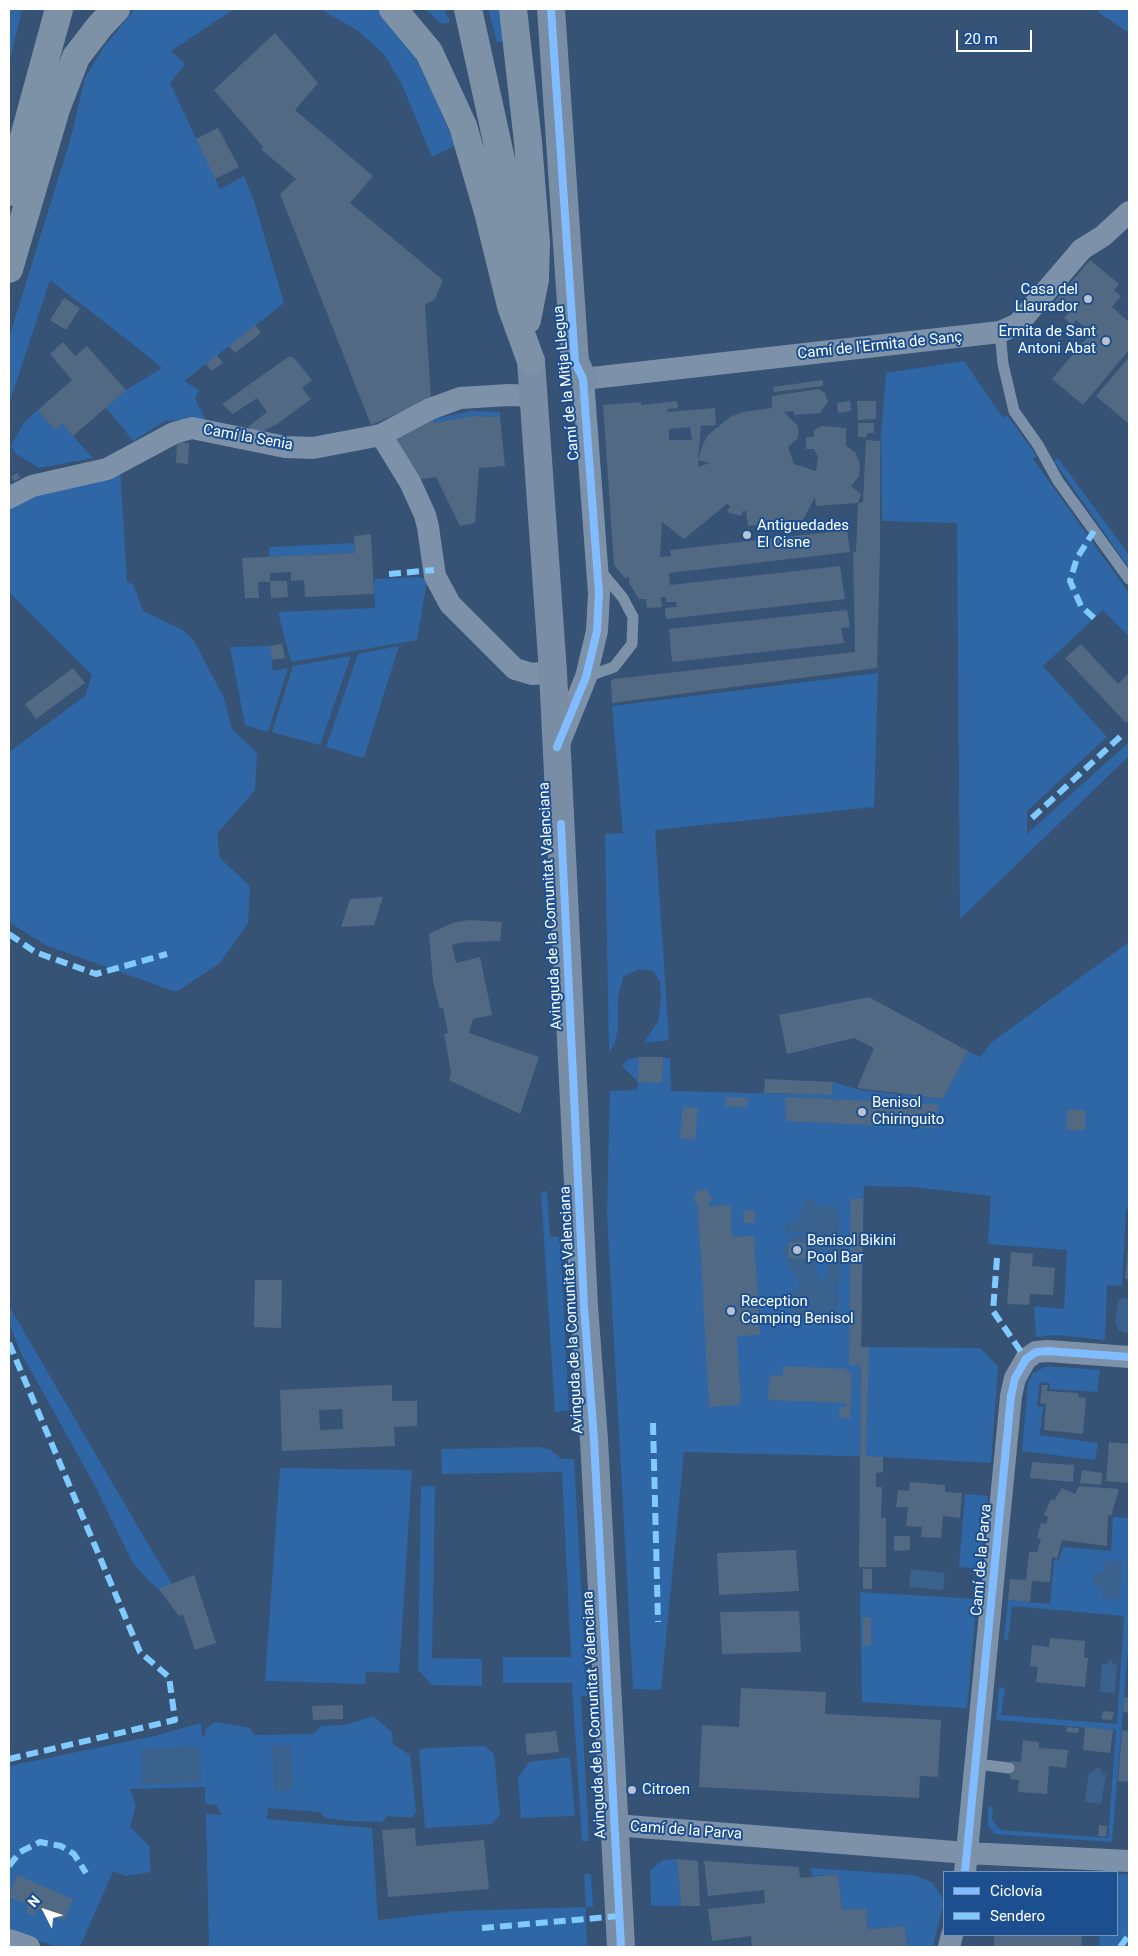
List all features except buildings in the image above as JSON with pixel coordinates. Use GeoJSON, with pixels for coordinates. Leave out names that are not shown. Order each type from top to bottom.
{"type":"FeatureCollection","features":[{"type":"Feature","properties":{"kind":"highway"},"geometry":{"type":"LineString","coordinates":[[9,192],[59,9]]}},
{"type":"Feature","properties":{"kind":"highway"},"geometry":{"type":"LineString","coordinates":[[9,269],[56,109],[76,57],[116,9]]}},
{"type":"Feature","properties":{"kind":"highway"},"geometry":{"type":"LineString","coordinates":[[393,9],[429,52],[463,126],[488,212],[510,306],[531,362]]}},
{"type":"Feature","properties":{"kind":"highway"},"geometry":{"type":"LineString","coordinates":[[468,9],[507,187],[527,320],[531,362]]}},
{"type":"Feature","properties":{"kind":"highway"},"geometry":{"type":"LineString","coordinates":[[513,9],[528,142],[536,243],[535,279],[527,320]]}},
{"type":"Feature","properties":{"kind":"main road","name":"Camí de la Mitja Llegua"},"geometry":{"type":"LineString","coordinates":[[551,9],[575,362],[583,379]]}},
{"type":"Feature","properties":{"kind":"main road","name":"Avinguda de la Comunitat Valenciana"},"geometry":{"type":"LineString","coordinates":[[531,362],[553,672],[583,1296],[594,1440],[621,1947]]}},
{"type":"Feature","properties":{"kind":"street","name":"Camí de l'Ermita de Sanç"},"geometry":{"type":"LineString","coordinates":[[583,379],[1000,332],[1018,324],[1082,249],[1103,236],[1129,212]]}},
{"type":"Feature","properties":{"kind":"street","name":"Camí de la Mitja Llegua"},"geometry":{"type":"LineString","coordinates":[[557,747],[586,677],[598,631],[597,566],[583,379]]}},
{"type":"Feature","properties":{"kind":"street","name":"Camí la Senia"},"geometry":{"type":"LineString","coordinates":[[9,498],[32,486],[107,468],[174,433],[192,428],[284,447],[313,448],[381,435],[430,409],[460,398],[509,395],[534,396]]}},
{"type":"Feature","properties":{"kind":"street"},"geometry":{"type":"LineString","coordinates":[[381,435],[410,482],[425,515],[435,576],[450,604],[515,669],[532,674],[553,672]]}},
{"type":"Feature","properties":{"kind":"street","name":"Camí de la Parva"},"geometry":{"type":"LineString","coordinates":[[966,1863],[1011,1396],[1015,1378],[1026,1359],[1036,1352],[1048,1351],[1129,1357]]}},
{"type":"Feature","properties":{"kind":"street","name":"Camí de la Parva"},"geometry":{"type":"LineString","coordinates":[[615,1825],[966,1863],[1129,1861]]}},
{"type":"Feature","properties":{"kind":"street"},"geometry":{"type":"LineString","coordinates":[[9,1940],[29,1947]]}},
{"type":"Feature","properties":{"kind":"lane"},"geometry":{"type":"LineString","coordinates":[[1000,332],[1003,364],[1014,411],[1038,445],[1058,480],[1129,579]]}},
{"type":"Feature","properties":{"kind":"lane"},"geometry":{"type":"LineString","coordinates":[[586,677],[614,667],[632,644],[633,617],[623,598],[597,566]]}},
{"type":"Feature","properties":{"kind":"lane"},"geometry":{"type":"LineString","coordinates":[[976,1764],[1009,1768]]}},
{"type":"Feature","properties":{"kind":"shaded area"},"geometry":{"type":"Polygon","coordinates":[[[9,9],[22,9],[9,65],[9,9]]]}},
{"type":"Feature","properties":{"kind":"shaded area"},"geometry":{"type":"Polygon","coordinates":[[[135,9],[234,9],[171,51],[185,64],[170,83],[220,189],[244,176],[255,204],[284,303],[184,381],[199,390],[195,398],[205,419],[165,421],[133,441],[106,407],[126,390],[162,368],[50,280],[9,404],[9,338],[71,137],[85,78],[104,47],[135,9]]]}},
{"type":"Feature","properties":{"kind":"shaded area"},"geometry":{"type":"Polygon","coordinates":[[[320,9],[376,9],[385,16],[409,45],[431,88],[455,146],[432,157],[403,87],[384,54],[357,30],[320,9]]]}},
{"type":"Feature","properties":{"kind":"shaded area"},"geometry":{"type":"Polygon","coordinates":[[[425,9],[444,9],[450,22],[442,24],[425,9]]]}},
{"type":"Feature","properties":{"kind":"shaded area"},"geometry":{"type":"Polygon","coordinates":[[[488,9],[499,9],[505,41],[497,42],[488,9]]]}},
{"type":"Feature","properties":{"kind":"shaded area"},"geometry":{"type":"Polygon","coordinates":[[[1100,9],[1129,9],[1129,33],[1098,12],[1100,9]]]}},
{"type":"Feature","properties":{"kind":"shaded area"},"geometry":{"type":"Polygon","coordinates":[[[964,361],[1003,418],[1007,415],[1037,456],[1033,459],[1129,593],[1129,637],[1103,610],[1043,666],[1107,737],[1027,811],[1027,834],[1129,742],[1129,756],[960,919],[957,523],[882,521],[881,436],[886,373],[964,361]]]}},
{"type":"Feature","properties":{"kind":"shaded area"},"geometry":{"type":"Polygon","coordinates":[[[38,410],[55,430],[62,424],[93,458],[39,468],[16,454],[11,446],[24,422],[38,410]]]}},
{"type":"Feature","properties":{"kind":"shaded area"},"geometry":{"type":"Polygon","coordinates":[[[473,411],[500,412],[500,417],[474,416],[434,423],[433,419],[473,411]]]}},
{"type":"Feature","properties":{"kind":"shaded area"},"geometry":{"type":"Polygon","coordinates":[[[1058,458],[1129,555],[1129,568],[1054,461],[1058,458]]]}},
{"type":"Feature","properties":{"kind":"shaded area"},"geometry":{"type":"Polygon","coordinates":[[[120,471],[127,581],[134,586],[143,611],[183,630],[194,641],[224,698],[232,729],[257,753],[255,790],[217,834],[220,858],[250,886],[248,923],[219,964],[176,992],[45,945],[9,922],[9,752],[85,696],[92,675],[9,592],[9,507],[35,493],[120,471]]]}},
{"type":"Feature","properties":{"kind":"shaded area"},"geometry":{"type":"Polygon","coordinates":[[[354,543],[355,553],[269,557],[269,547],[354,543]]]}},
{"type":"Feature","properties":{"kind":"shaded area"},"geometry":{"type":"Polygon","coordinates":[[[418,577],[426,579],[427,582],[417,640],[291,662],[278,612],[375,608],[374,579],[418,577]]]}},
{"type":"Feature","properties":{"kind":"shaded area"},"geometry":{"type":"Polygon","coordinates":[[[270,646],[273,671],[288,668],[268,732],[245,725],[230,647],[270,646]]]}},
{"type":"Feature","properties":{"kind":"shaded area"},"geometry":{"type":"Polygon","coordinates":[[[399,646],[364,758],[326,747],[358,654],[399,646]]]}},
{"type":"Feature","properties":{"kind":"shaded area"},"geometry":{"type":"Polygon","coordinates":[[[351,656],[320,745],[272,732],[293,666],[351,656]]]}},
{"type":"Feature","properties":{"kind":"shaded area"},"geometry":{"type":"Polygon","coordinates":[[[878,673],[874,807],[655,830],[669,1040],[644,1043],[658,1021],[661,1002],[660,982],[653,971],[639,969],[623,977],[618,998],[618,1028],[615,1043],[609,1053],[605,834],[623,833],[612,706],[878,673]]]}},
{"type":"Feature","properties":{"kind":"shaded area"},"geometry":{"type":"Polygon","coordinates":[[[1129,942],[1129,1209],[1126,1209],[1122,1286],[1107,1285],[1105,1340],[1056,1335],[1036,1337],[1034,1306],[1064,1309],[1067,1250],[988,1244],[991,1196],[913,1187],[864,1186],[861,1347],[980,1348],[998,1366],[991,1463],[883,1457],[684,1452],[661,1690],[633,1689],[607,1214],[610,1091],[637,1090],[638,1082],[622,1066],[627,1060],[639,1057],[670,1058],[671,1091],[832,1095],[833,1082],[860,1090],[943,1099],[968,1051],[980,1057],[992,1042],[1129,942]]]}},
{"type":"Feature","properties":{"kind":"shaded area"},"geometry":{"type":"Polygon","coordinates":[[[547,1191],[550,1237],[560,1237],[569,1410],[555,1412],[541,1193],[547,1191]]]}},
{"type":"Feature","properties":{"kind":"shaded area"},"geometry":{"type":"Polygon","coordinates":[[[808,1199],[814,1200],[821,1207],[833,1206],[840,1215],[838,1226],[842,1249],[838,1291],[824,1282],[829,1260],[819,1236],[803,1231],[786,1234],[786,1226],[798,1220],[805,1201],[808,1199]]]}},
{"type":"Feature","properties":{"kind":"shaded area"},"geometry":{"type":"Polygon","coordinates":[[[804,1233],[817,1238],[822,1247],[817,1258],[815,1270],[821,1281],[839,1294],[839,1305],[835,1322],[799,1320],[794,1317],[789,1305],[791,1295],[800,1283],[787,1263],[784,1250],[791,1237],[804,1233]]]}},
{"type":"Feature","properties":{"kind":"shaded area"},"geometry":{"type":"Polygon","coordinates":[[[1124,1297],[1129,1299],[1129,1332],[1126,1333],[1118,1330],[1115,1320],[1118,1301],[1124,1297]]]}},
{"type":"Feature","properties":{"kind":"shaded area"},"geometry":{"type":"Polygon","coordinates":[[[9,1306],[172,1584],[159,1589],[133,1563],[95,1486],[20,1351],[9,1322],[9,1306]]]}},
{"type":"Feature","properties":{"kind":"shaded area"},"geometry":{"type":"Polygon","coordinates":[[[1047,1366],[1100,1370],[1097,1392],[1049,1389],[1050,1383],[1040,1382],[1037,1406],[1043,1407],[1040,1435],[1098,1443],[1095,1460],[1022,1451],[1028,1383],[1033,1373],[1047,1366]]]}},
{"type":"Feature","properties":{"kind":"shaded area"},"geometry":{"type":"Polygon","coordinates":[[[540,1447],[551,1450],[561,1459],[574,1459],[587,1696],[581,1696],[589,1841],[582,1841],[572,1683],[503,1683],[503,1657],[571,1657],[562,1472],[442,1474],[441,1449],[540,1447]]]}},
{"type":"Feature","properties":{"kind":"shaded area"},"geometry":{"type":"Polygon","coordinates":[[[280,1468],[412,1470],[399,1673],[366,1672],[365,1684],[265,1681],[280,1468]]]}},
{"type":"Feature","properties":{"kind":"shaded area"},"geometry":{"type":"Polygon","coordinates":[[[421,1486],[435,1486],[432,1658],[482,1659],[482,1686],[432,1685],[418,1670],[421,1486]]]}},
{"type":"Feature","properties":{"kind":"shaded area"},"geometry":{"type":"Polygon","coordinates":[[[965,1494],[988,1496],[980,1569],[959,1567],[965,1494]]]}},
{"type":"Feature","properties":{"kind":"shaded area"},"geometry":{"type":"Polygon","coordinates":[[[1113,1517],[1129,1518],[1129,1638],[1112,1842],[995,1834],[988,1826],[988,1806],[993,1808],[992,1819],[997,1827],[1002,1830],[1108,1838],[1116,1730],[996,1720],[999,1687],[1005,1688],[1001,1715],[1117,1724],[1124,1616],[1012,1606],[1008,1640],[1004,1640],[1008,1600],[1050,1604],[1054,1560],[1059,1560],[1063,1547],[1111,1551],[1113,1517]]]}},
{"type":"Feature","properties":{"kind":"shaded area"},"geometry":{"type":"Polygon","coordinates":[[[1104,1561],[1122,1562],[1119,1600],[1101,1598],[1102,1588],[1097,1587],[1093,1583],[1094,1575],[1104,1571],[1104,1561]]]}},
{"type":"Feature","properties":{"kind":"shaded area"},"geometry":{"type":"Polygon","coordinates":[[[911,1569],[945,1573],[943,1590],[909,1587],[911,1569]]]}},
{"type":"Feature","properties":{"kind":"shaded area"},"geometry":{"type":"Polygon","coordinates":[[[860,1592],[977,1599],[967,1708],[862,1702],[860,1592]]]}},
{"type":"Feature","properties":{"kind":"shaded area"},"geometry":{"type":"Polygon","coordinates":[[[1111,1658],[1113,1664],[1117,1665],[1115,1693],[1100,1692],[1102,1664],[1107,1664],[1111,1658]]]}},
{"type":"Feature","properties":{"kind":"shaded area"},"geometry":{"type":"Polygon","coordinates":[[[373,1716],[392,1732],[393,1744],[410,1755],[416,1812],[412,1818],[388,1816],[382,1822],[350,1821],[325,1818],[320,1812],[268,1808],[267,1819],[372,1828],[378,1920],[456,1911],[586,1907],[587,1947],[209,1947],[206,1814],[222,1815],[217,1805],[205,1804],[205,1787],[130,1789],[136,1805],[130,1827],[149,1846],[151,1872],[125,1876],[113,1871],[80,1947],[58,1947],[9,1931],[9,1766],[154,1736],[201,1723],[202,1736],[205,1736],[206,1729],[215,1722],[250,1728],[254,1735],[314,1734],[321,1726],[346,1725],[373,1716]]]}},
{"type":"Feature","properties":{"kind":"shaded area"},"geometry":{"type":"Polygon","coordinates":[[[291,1745],[293,1790],[275,1791],[272,1746],[291,1745]]]}},
{"type":"Feature","properties":{"kind":"shaded area"},"geometry":{"type":"Polygon","coordinates":[[[199,1746],[201,1782],[142,1785],[141,1749],[199,1746]]]}},
{"type":"Feature","properties":{"kind":"shaded area"},"geometry":{"type":"Polygon","coordinates":[[[485,1746],[494,1754],[500,1815],[492,1824],[425,1828],[419,1750],[427,1748],[485,1746]]]}},
{"type":"Feature","properties":{"kind":"shaded area"},"geometry":{"type":"Polygon","coordinates":[[[570,1757],[575,1816],[521,1818],[518,1778],[529,1762],[570,1757]]]}},
{"type":"Feature","properties":{"kind":"shaded area"},"geometry":{"type":"Polygon","coordinates":[[[1096,1768],[1100,1768],[1103,1774],[1106,1774],[1101,1804],[1085,1802],[1089,1772],[1092,1773],[1096,1768]]]}},
{"type":"Feature","properties":{"kind":"shaded area"},"geometry":{"type":"Polygon","coordinates":[[[677,1859],[681,1906],[651,1906],[650,1871],[663,1860],[677,1859]]]}},
{"type":"Feature","properties":{"kind":"shaded area"},"geometry":{"type":"Polygon","coordinates":[[[811,1868],[914,1875],[932,1882],[942,1897],[943,1904],[933,1947],[907,1947],[905,1926],[868,1929],[866,1908],[842,1910],[838,1874],[812,1876],[811,1868]]]}},
{"type":"Feature","properties":{"kind":"shaded area"},"geometry":{"type":"Polygon","coordinates":[[[584,1874],[591,1874],[593,1907],[586,1907],[584,1874]]]}},
{"type":"Feature","properties":{"kind":"shaded area"},"geometry":{"type":"Polygon","coordinates":[[[1118,1874],[1129,1874],[1129,1947],[1099,1947],[1100,1936],[1118,1936],[1118,1874]]]}},
{"type":"Feature","properties":{"kind":"marked path"},"geometry":{"type":"LineString","coordinates":[[1094,531],[1077,558],[1070,581],[1081,606],[1094,618]]}},
{"type":"Feature","properties":{"kind":"marked path"},"geometry":{"type":"LineString","coordinates":[[389,574],[434,570]]}},
{"type":"Feature","properties":{"kind":"marked path"},"geometry":{"type":"LineString","coordinates":[[1032,818],[1121,736]]}},
{"type":"Feature","properties":{"kind":"marked path"},"geometry":{"type":"LineString","coordinates":[[9,934],[35,952],[96,974],[167,954]]}},
{"type":"Feature","properties":{"kind":"marked path"},"geometry":{"type":"LineString","coordinates":[[997,1258],[993,1311],[1026,1359]]}},
{"type":"Feature","properties":{"kind":"marked path"},"geometry":{"type":"LineString","coordinates":[[9,1343],[140,1652],[169,1677],[175,1720],[9,1759]]}},
{"type":"Feature","properties":{"kind":"marked path"},"geometry":{"type":"LineString","coordinates":[[653,1423],[658,1622]]}},
{"type":"Feature","properties":{"kind":"marked path"},"geometry":{"type":"LineString","coordinates":[[9,1866],[20,1852],[40,1842],[61,1846],[74,1854],[86,1873]]}},
{"type":"Feature","properties":{"kind":"marked path"},"geometry":{"type":"LineString","coordinates":[[482,1928],[620,1916]]}},
{"type":"Feature","properties":{"kind":"marked path"},"geometry":{"type":"LineString","coordinates":[[1120,1947],[1129,1935]]}},
{"type":"Feature","properties":{"kind":"cycle path"},"geometry":{"type":"LineString","coordinates":[[551,9],[575,362],[583,379],[599,593],[597,631],[586,677],[557,747]]}},
{"type":"Feature","properties":{"kind":"cycle path"},"geometry":{"type":"LineString","coordinates":[[561,824],[584,1306],[594,1440],[621,1947]]}},
{"type":"Feature","properties":{"kind":"cycle path"},"geometry":{"type":"LineString","coordinates":[[965,1871],[1011,1396],[1015,1378],[1026,1359],[1036,1352],[1048,1351],[1129,1357]]}},
{"type":"Feature","properties":{"kind":"place","name":"Casa del Llaurador"},"geometry":{"type":"Point","coordinates":[1088,299]}},
{"type":"Feature","properties":{"kind":"place","name":"Ermita de Sant Antoni Abat"},"geometry":{"type":"Point","coordinates":[1106,341]}},
{"type":"Feature","properties":{"kind":"place","name":"Antiguedades El Cisne"},"geometry":{"type":"Point","coordinates":[747,535]}},
{"type":"Feature","properties":{"kind":"place","name":"Benisol Chiringuito"},"geometry":{"type":"Point","coordinates":[862,1112]}},
{"type":"Feature","properties":{"kind":"place","name":"Benisol Bikini Pool Bar"},"geometry":{"type":"Point","coordinates":[797,1250]}},
{"type":"Feature","properties":{"kind":"place","name":"Reception Camping Benisol"},"geometry":{"type":"Point","coordinates":[731,1311]}},
{"type":"Feature","properties":{"kind":"place","name":"Citroen"},"geometry":{"type":"Point","coordinates":[632,1790]}}]}
